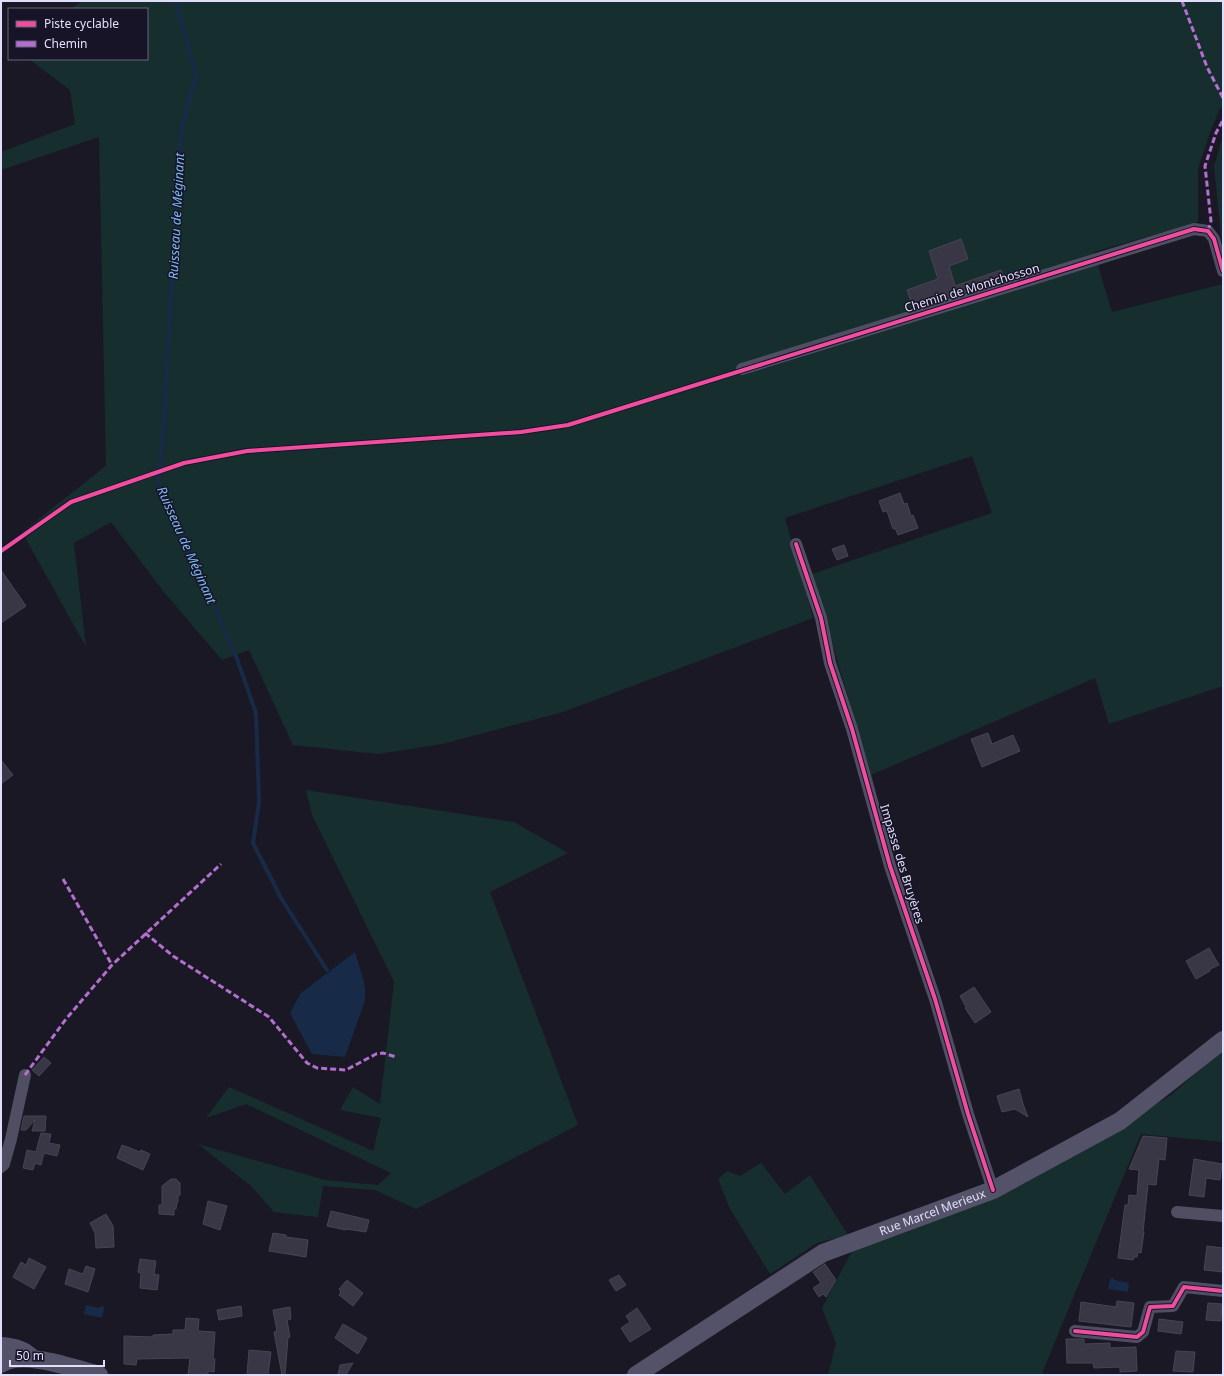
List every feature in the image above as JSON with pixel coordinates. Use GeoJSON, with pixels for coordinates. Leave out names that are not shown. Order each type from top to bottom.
{"type":"FeatureCollection","features":[{"type":"Feature","properties":{"kind":"main road","name":"Rue Marcel Merieux"},"geometry":{"type":"LineString","coordinates":[[636,1375],[823,1253],[993,1190],[1120,1121],[1223,1040]]}},
{"type":"Feature","properties":{"kind":"main road"},"geometry":{"type":"LineString","coordinates":[[1,1346],[14,1347],[24,1351],[33,1359]]}},
{"type":"Feature","properties":{"kind":"main road"},"geometry":{"type":"LineString","coordinates":[[1,1364],[13,1359],[33,1359],[99,1375]]}},
{"type":"Feature","properties":{"kind":"street","name":"Chemin de Montchosson"},"geometry":{"type":"LineString","coordinates":[[742,369],[1194,229],[1208,231],[1214,239],[1223,271]]}},
{"type":"Feature","properties":{"kind":"street","name":"Impasse des Bruyères"},"geometry":{"type":"LineString","coordinates":[[796,544],[821,618],[830,663],[852,729],[890,866],[935,998],[968,1114],[993,1190]]}},
{"type":"Feature","properties":{"kind":"street"},"geometry":{"type":"LineString","coordinates":[[1,1167],[4,1164],[11,1139],[25,1075]]}},
{"type":"Feature","properties":{"kind":"street"},"geometry":{"type":"LineString","coordinates":[[1176,1212],[1223,1216]]}},
{"type":"Feature","properties":{"kind":"street"},"geometry":{"type":"LineString","coordinates":[[1075,1331],[1137,1338],[1143,1332],[1150,1307],[1173,1306],[1184,1287],[1223,1291]]}},
{"type":"Feature","properties":{"kind":"green space"},"geometry":{"type":"Polygon","coordinates":[[[82,1],[1223,1],[1223,108],[1220,108],[1198,169],[1198,222],[1094,252],[1112,312],[1223,284],[1223,686],[1109,724],[1095,678],[871,775],[812,574],[992,513],[972,456],[785,518],[813,618],[563,712],[442,744],[378,754],[293,745],[249,650],[222,660],[163,591],[111,522],[74,543],[86,647],[22,532],[106,466],[99,137],[1,170],[1,152],[75,124],[70,90],[30,60],[148,60],[148,8],[72,8],[82,1]]]}},
{"type":"Feature","properties":{"kind":"green space"},"geometry":{"type":"Polygon","coordinates":[[[1223,138],[1223,243],[1214,166],[1223,138]]]}},
{"type":"Feature","properties":{"kind":"green space"},"geometry":{"type":"Polygon","coordinates":[[[306,790],[514,822],[568,853],[490,892],[578,1125],[416,1209],[375,1190],[323,1186],[318,1217],[274,1212],[251,1186],[198,1144],[325,1180],[378,1185],[391,1173],[246,1104],[206,1118],[229,1087],[373,1151],[381,1118],[340,1110],[353,1087],[380,1104],[394,982],[312,815],[306,790]]]}},
{"type":"Feature","properties":{"kind":"green space"},"geometry":{"type":"Polygon","coordinates":[[[1223,1049],[1223,1142],[1141,1134],[1042,1373],[1058,1375],[828,1375],[836,1343],[822,1308],[853,1249],[1061,1163],[1171,1095],[1223,1049]]]}},
{"type":"Feature","properties":{"kind":"green space"},"geometry":{"type":"Polygon","coordinates":[[[761,1163],[785,1194],[810,1175],[848,1235],[817,1243],[770,1274],[730,1209],[718,1179],[727,1171],[740,1176],[761,1163]]]}},
{"type":"Feature","properties":{"kind":"water"},"geometry":{"type":"Polygon","coordinates":[[[355,952],[365,986],[365,1000],[345,1057],[312,1054],[290,1013],[301,993],[355,952]]]}},
{"type":"Feature","properties":{"kind":"water"},"geometry":{"type":"Polygon","coordinates":[[[1112,1278],[1129,1283],[1128,1292],[1108,1289],[1112,1278]]]}},
{"type":"Feature","properties":{"kind":"water"},"geometry":{"type":"Polygon","coordinates":[[[86,1305],[99,1308],[101,1306],[104,1307],[102,1318],[84,1314],[86,1305]]]}},
{"type":"Feature","properties":{"kind":"building"},"geometry":{"type":"Polygon","coordinates":[[[961,239],[968,259],[949,266],[955,286],[1001,270],[1004,280],[913,307],[907,290],[938,279],[929,251],[961,239]]]}},
{"type":"Feature","properties":{"kind":"building"},"geometry":{"type":"Polygon","coordinates":[[[900,493],[904,504],[907,503],[911,516],[913,515],[918,528],[898,535],[895,528],[893,529],[887,511],[883,512],[879,501],[900,493]]]}},
{"type":"Feature","properties":{"kind":"building"},"geometry":{"type":"Polygon","coordinates":[[[844,545],[848,556],[837,560],[832,549],[844,545]]]}},
{"type":"Feature","properties":{"kind":"building"},"geometry":{"type":"Polygon","coordinates":[[[1,570],[26,606],[1,623],[1,570]]]}},
{"type":"Feature","properties":{"kind":"building"},"geometry":{"type":"Polygon","coordinates":[[[988,733],[992,744],[1013,735],[1020,751],[982,767],[971,739],[988,733]]]}},
{"type":"Feature","properties":{"kind":"building"},"geometry":{"type":"Polygon","coordinates":[[[1,760],[13,775],[1,784],[1,760]]]}},
{"type":"Feature","properties":{"kind":"building"},"geometry":{"type":"Polygon","coordinates":[[[1209,948],[1219,965],[1210,969],[1210,971],[1196,979],[1186,961],[1209,948]]]}},
{"type":"Feature","properties":{"kind":"building"},"geometry":{"type":"Polygon","coordinates":[[[974,987],[991,1012],[975,1023],[965,1008],[966,1007],[960,996],[974,987]]]}},
{"type":"Feature","properties":{"kind":"building"},"geometry":{"type":"Polygon","coordinates":[[[44,1057],[51,1063],[39,1076],[32,1070],[44,1057]]]}},
{"type":"Feature","properties":{"kind":"building"},"geometry":{"type":"Polygon","coordinates":[[[1019,1089],[1028,1117],[1015,1109],[1002,1112],[997,1096],[1019,1089]]]}},
{"type":"Feature","properties":{"kind":"building"},"geometry":{"type":"Polygon","coordinates":[[[24,1116],[46,1116],[45,1131],[32,1131],[35,1120],[26,1130],[21,1130],[24,1116]]]}},
{"type":"Feature","properties":{"kind":"building"},"geometry":{"type":"Polygon","coordinates":[[[41,1133],[51,1134],[49,1143],[60,1145],[57,1156],[44,1153],[41,1165],[35,1163],[33,1170],[23,1168],[27,1150],[36,1152],[41,1133]]]}},
{"type":"Feature","properties":{"kind":"building"},"geometry":{"type":"Polygon","coordinates":[[[1143,1136],[1167,1138],[1165,1160],[1159,1159],[1156,1185],[1148,1184],[1141,1253],[1138,1252],[1137,1257],[1134,1257],[1133,1260],[1118,1258],[1125,1205],[1128,1205],[1129,1195],[1137,1196],[1139,1170],[1129,1169],[1143,1136]]]}},
{"type":"Feature","properties":{"kind":"building"},"geometry":{"type":"Polygon","coordinates":[[[122,1145],[150,1154],[143,1170],[117,1158],[122,1145]]]}},
{"type":"Feature","properties":{"kind":"building"},"geometry":{"type":"Polygon","coordinates":[[[1194,1159],[1222,1164],[1220,1180],[1206,1178],[1204,1197],[1189,1195],[1194,1159]]]}},
{"type":"Feature","properties":{"kind":"building"},"geometry":{"type":"Polygon","coordinates":[[[171,1179],[176,1179],[180,1183],[180,1195],[178,1195],[178,1202],[176,1209],[174,1209],[174,1215],[159,1214],[159,1205],[162,1205],[162,1186],[171,1179]]]}},
{"type":"Feature","properties":{"kind":"building"},"geometry":{"type":"Polygon","coordinates":[[[208,1201],[227,1206],[220,1230],[203,1224],[208,1201]]]}},
{"type":"Feature","properties":{"kind":"building"},"geometry":{"type":"Polygon","coordinates":[[[331,1211],[369,1220],[366,1232],[327,1226],[331,1211]]]}},
{"type":"Feature","properties":{"kind":"building"},"geometry":{"type":"Polygon","coordinates":[[[106,1214],[113,1226],[114,1247],[96,1248],[95,1233],[90,1223],[106,1214]]]}},
{"type":"Feature","properties":{"kind":"building"},"geometry":{"type":"Polygon","coordinates":[[[273,1233],[286,1235],[286,1237],[308,1240],[306,1257],[269,1251],[273,1233]]]}},
{"type":"Feature","properties":{"kind":"building"},"geometry":{"type":"Polygon","coordinates":[[[1207,1246],[1223,1248],[1223,1272],[1204,1270],[1207,1246]]]}},
{"type":"Feature","properties":{"kind":"building"},"geometry":{"type":"Polygon","coordinates":[[[29,1258],[46,1267],[34,1289],[13,1277],[21,1262],[26,1265],[29,1258]]]}},
{"type":"Feature","properties":{"kind":"building"},"geometry":{"type":"Polygon","coordinates":[[[140,1259],[156,1261],[154,1274],[159,1275],[157,1290],[140,1288],[141,1273],[138,1272],[140,1259]]]}},
{"type":"Feature","properties":{"kind":"building"},"geometry":{"type":"Polygon","coordinates":[[[825,1264],[836,1280],[826,1297],[823,1294],[819,1297],[813,1288],[821,1283],[813,1272],[825,1264]]]}},
{"type":"Feature","properties":{"kind":"building"},"geometry":{"type":"Polygon","coordinates":[[[86,1266],[95,1269],[88,1292],[65,1284],[69,1269],[83,1274],[86,1266]]]}},
{"type":"Feature","properties":{"kind":"building"},"geometry":{"type":"Polygon","coordinates":[[[619,1275],[626,1285],[616,1291],[609,1280],[619,1275]]]}},
{"type":"Feature","properties":{"kind":"building"},"geometry":{"type":"Polygon","coordinates":[[[347,1280],[363,1293],[353,1306],[339,1295],[341,1292],[339,1289],[347,1280]]]}},
{"type":"Feature","properties":{"kind":"building"},"geometry":{"type":"Polygon","coordinates":[[[1117,1301],[1134,1303],[1131,1327],[1079,1321],[1081,1302],[1116,1307],[1117,1301]]]}},
{"type":"Feature","properties":{"kind":"building"},"geometry":{"type":"Polygon","coordinates":[[[1208,1303],[1222,1304],[1221,1321],[1206,1320],[1208,1303]]]}},
{"type":"Feature","properties":{"kind":"building"},"geometry":{"type":"Polygon","coordinates":[[[241,1306],[242,1316],[219,1320],[217,1310],[241,1306]]]}},
{"type":"Feature","properties":{"kind":"building"},"geometry":{"type":"Polygon","coordinates":[[[290,1307],[291,1319],[287,1320],[290,1337],[288,1338],[285,1375],[282,1375],[274,1332],[277,1331],[273,1310],[290,1307]]]}},
{"type":"Feature","properties":{"kind":"building"},"geometry":{"type":"Polygon","coordinates":[[[637,1308],[651,1329],[630,1342],[621,1328],[630,1322],[626,1316],[637,1308]]]}},
{"type":"Feature","properties":{"kind":"building"},"geometry":{"type":"Polygon","coordinates":[[[186,1318],[199,1319],[198,1331],[215,1332],[213,1359],[215,1359],[214,1372],[208,1371],[208,1375],[188,1375],[190,1358],[137,1359],[136,1365],[124,1364],[124,1336],[153,1337],[153,1335],[173,1334],[173,1330],[185,1330],[186,1318]]]}},
{"type":"Feature","properties":{"kind":"building"},"geometry":{"type":"Polygon","coordinates":[[[1159,1319],[1183,1322],[1181,1334],[1158,1331],[1159,1319]]]}},
{"type":"Feature","properties":{"kind":"building"},"geometry":{"type":"Polygon","coordinates":[[[343,1324],[367,1338],[358,1354],[335,1338],[343,1324]]]}},
{"type":"Feature","properties":{"kind":"building"},"geometry":{"type":"Polygon","coordinates":[[[1066,1339],[1084,1339],[1084,1344],[1110,1343],[1110,1348],[1136,1347],[1137,1371],[1120,1372],[1120,1367],[1094,1368],[1093,1363],[1067,1363],[1066,1339]]]}},
{"type":"Feature","properties":{"kind":"building"},"geometry":{"type":"Polygon","coordinates":[[[249,1350],[271,1352],[268,1375],[247,1375],[249,1350]]]}},
{"type":"Feature","properties":{"kind":"building"},"geometry":{"type":"Polygon","coordinates":[[[1176,1351],[1195,1352],[1193,1372],[1173,1371],[1176,1351]]]}},
{"type":"Feature","properties":{"kind":"building"},"geometry":{"type":"Polygon","coordinates":[[[353,1363],[346,1375],[338,1375],[340,1365],[353,1363]]]}},
{"type":"Feature","properties":{"kind":"waterway","name":"Ruisseau de Méginant"},"geometry":{"type":"LineString","coordinates":[[176,1],[196,76],[181,129],[163,434],[158,487],[187,543],[237,659],[256,713],[259,802],[253,843],[281,898],[327,970]]}},
{"type":"Feature","properties":{"kind":"marked path"},"geometry":{"type":"LineString","coordinates":[[1182,1],[1207,67],[1223,98]]}},
{"type":"Feature","properties":{"kind":"marked path"},"geometry":{"type":"LineString","coordinates":[[1208,231],[1211,221],[1205,166],[1216,133],[1223,120]]}},
{"type":"Feature","properties":{"kind":"marked path"},"geometry":{"type":"LineString","coordinates":[[25,1075],[66,1019],[112,965],[221,864]]}},
{"type":"Feature","properties":{"kind":"marked path"},"geometry":{"type":"LineString","coordinates":[[63,879],[112,965]]}},
{"type":"Feature","properties":{"kind":"marked path"},"geometry":{"type":"LineString","coordinates":[[145,933],[173,956],[269,1017],[307,1063],[317,1068],[346,1070],[376,1054],[383,1053],[396,1057]]}},
{"type":"Feature","properties":{"kind":"cycle path"},"geometry":{"type":"LineString","coordinates":[[1,551],[71,502],[184,463],[247,451],[521,432],[568,425],[1194,229],[1208,231],[1214,239],[1223,271]]}},
{"type":"Feature","properties":{"kind":"cycle path"},"geometry":{"type":"LineString","coordinates":[[796,544],[821,618],[830,663],[852,729],[890,866],[935,999],[968,1114],[993,1190]]}},
{"type":"Feature","properties":{"kind":"cycle path"},"geometry":{"type":"LineString","coordinates":[[1075,1331],[1137,1337],[1143,1332],[1150,1307],[1173,1306],[1184,1287],[1223,1291]]}}]}
